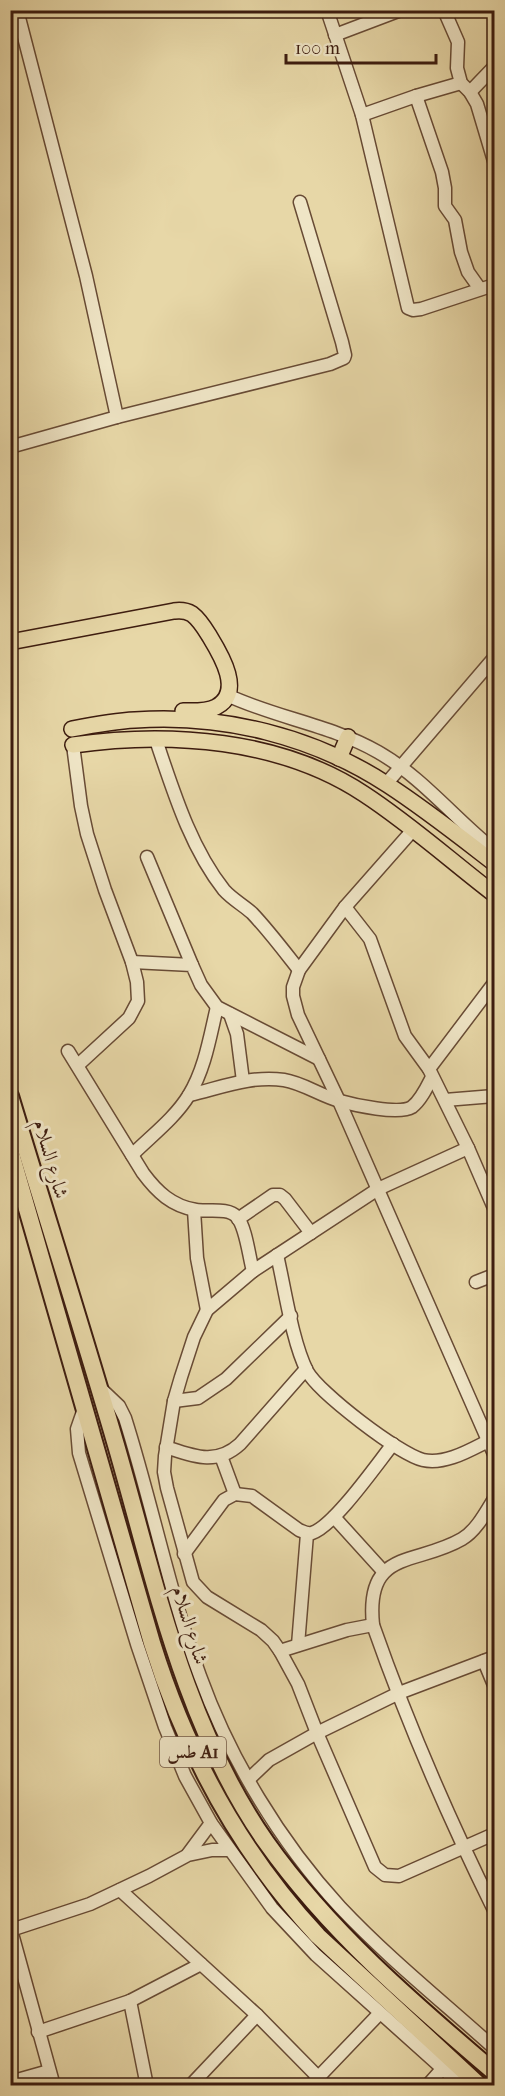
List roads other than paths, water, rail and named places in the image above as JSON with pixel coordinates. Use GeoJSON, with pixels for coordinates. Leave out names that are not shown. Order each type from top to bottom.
{"type":"FeatureCollection","features":[{"type":"Feature","properties":{"kind":"highway","name":"شارع السلام"},"geometry":{"type":"LineString","coordinates":[[10,1096],[99,1387],[172,1641],[195,1707],[221,1766],[265,1839],[318,1906],[386,1977],[495,2072]]}},
{"type":"Feature","properties":{"kind":"highway","name":"شارع السلام"},"geometry":{"type":"LineString","coordinates":[[10,1150],[161,1673],[189,1744],[225,1812],[270,1881],[318,1936],[480,2085]]}},
{"type":"Feature","properties":{"kind":"main road"},"geometry":{"type":"LineString","coordinates":[[10,642],[174,611],[185,611],[198,619],[221,656],[229,678],[227,695],[218,706],[212,709],[165,712],[158,715],[156,740]]}},
{"type":"Feature","properties":{"kind":"main road"},"geometry":{"type":"LineString","coordinates":[[72,729],[124,721],[203,721],[269,732],[301,742],[339,758],[386,784],[495,863]]}},
{"type":"Feature","properties":{"kind":"main road"},"geometry":{"type":"LineString","coordinates":[[339,758],[348,737]]}},
{"type":"Feature","properties":{"kind":"main road"},"geometry":{"type":"LineString","coordinates":[[73,745],[109,740],[224,744],[304,764],[363,793],[495,894]]}},
{"type":"Feature","properties":{"kind":"street"},"geometry":{"type":"LineString","coordinates":[[17,10],[84,266],[117,417]]}},
{"type":"Feature","properties":{"kind":"street"},"geometry":{"type":"LineString","coordinates":[[327,10],[362,115],[408,308],[421,309],[452,301],[495,285]]}},
{"type":"Feature","properties":{"kind":"street"},"geometry":{"type":"LineString","coordinates":[[335,35],[401,10]]}},
{"type":"Feature","properties":{"kind":"street"},"geometry":{"type":"LineString","coordinates":[[444,10],[458,42],[457,68],[481,114],[495,161]]}},
{"type":"Feature","properties":{"kind":"street"},"geometry":{"type":"LineString","coordinates":[[362,115],[416,96],[465,87],[495,67]]}},
{"type":"Feature","properties":{"kind":"street"},"geometry":{"type":"LineString","coordinates":[[416,96],[442,172],[445,188],[444,206],[455,220],[461,252],[468,272],[480,289]]}},
{"type":"Feature","properties":{"kind":"street"},"geometry":{"type":"LineString","coordinates":[[10,447],[117,417],[330,364],[344,358],[342,342],[300,202]]}},
{"type":"Feature","properties":{"kind":"street"},"geometry":{"type":"LineString","coordinates":[[386,784],[495,658]]}},
{"type":"Feature","properties":{"kind":"street"},"geometry":{"type":"LineString","coordinates":[[227,695],[261,710],[348,737],[374,749],[400,766],[495,850]]}},
{"type":"Feature","properties":{"kind":"street"},"geometry":{"type":"LineString","coordinates":[[156,740],[181,809],[197,845],[217,880],[226,892],[261,923],[299,970]]}},
{"type":"Feature","properties":{"kind":"street"},"geometry":{"type":"LineString","coordinates":[[73,745],[87,834],[132,962],[139,992],[135,1010],[129,1018],[78,1065]]}},
{"type":"Feature","properties":{"kind":"street"},"geometry":{"type":"LineString","coordinates":[[412,831],[345,907],[299,970],[293,987],[294,1006],[339,1101],[495,1454]]}},
{"type":"Feature","properties":{"kind":"street"},"geometry":{"type":"LineString","coordinates":[[147,857],[201,985],[217,1007],[319,1059]]}},
{"type":"Feature","properties":{"kind":"street"},"geometry":{"type":"LineString","coordinates":[[345,907],[370,939],[405,1036],[431,1073],[495,1208]]}},
{"type":"Feature","properties":{"kind":"street"},"geometry":{"type":"LineString","coordinates":[[132,962],[192,965]]}},
{"type":"Feature","properties":{"kind":"street"},"geometry":{"type":"LineString","coordinates":[[189,1095],[243,1081],[285,1080],[339,1101],[396,1111],[410,1108],[417,1102],[431,1073],[495,983]]}},
{"type":"Feature","properties":{"kind":"street"},"geometry":{"type":"LineString","coordinates":[[132,1155],[176,1113],[189,1095],[203,1065],[217,1007]]}},
{"type":"Feature","properties":{"kind":"street"},"geometry":{"type":"LineString","coordinates":[[230,1014],[237,1034],[243,1081]]}},
{"type":"Feature","properties":{"kind":"street"},"geometry":{"type":"LineString","coordinates":[[68,1051],[154,1189],[171,1202],[194,1210],[229,1212],[238,1218],[253,1271]]}},
{"type":"Feature","properties":{"kind":"street"},"geometry":{"type":"LineString","coordinates":[[445,1100],[495,1096]]}},
{"type":"Feature","properties":{"kind":"street"},"geometry":{"type":"LineString","coordinates":[[468,1148],[378,1189],[253,1271],[207,1310],[194,1337],[174,1401],[166,1447],[165,1480],[189,1575],[197,1589],[228,1611],[255,1626],[273,1641],[280,1651],[298,1684],[372,1861],[380,1872],[392,1877],[399,1876],[495,1834]]}},
{"type":"Feature","properties":{"kind":"street"},"geometry":{"type":"LineString","coordinates":[[238,1218],[273,1195],[280,1195],[311,1233]]}},
{"type":"Feature","properties":{"kind":"street"},"geometry":{"type":"LineString","coordinates":[[194,1210],[197,1258],[207,1310]]}},
{"type":"Feature","properties":{"kind":"street"},"geometry":{"type":"LineString","coordinates":[[277,1255],[306,1369],[314,1382],[327,1395],[393,1444],[423,1460],[436,1461],[488,1441]]}},
{"type":"Feature","properties":{"kind":"street"},"geometry":{"type":"LineString","coordinates":[[476,1282],[495,1275]]}},
{"type":"Feature","properties":{"kind":"street"},"geometry":{"type":"LineString","coordinates":[[174,1401],[198,1398],[220,1384],[291,1316]]}},
{"type":"Feature","properties":{"kind":"street"},"geometry":{"type":"LineString","coordinates":[[166,1447],[197,1457],[221,1456],[240,1444],[306,1369]]}},
{"type":"Feature","properties":{"kind":"street"},"geometry":{"type":"LineString","coordinates":[[99,1387],[114,1401],[125,1418],[190,1646],[210,1702],[227,1740],[278,1828],[306,1866],[364,1931],[495,2048]]}},
{"type":"Feature","properties":{"kind":"street"},"geometry":{"type":"LineString","coordinates":[[85,1406],[78,1421],[78,1445],[133,1633],[174,1752],[211,1823],[272,1908],[316,1955],[462,2085]]}},
{"type":"Feature","properties":{"kind":"street"},"geometry":{"type":"LineString","coordinates":[[184,1554],[224,1500],[235,1494],[252,1496],[291,1526],[307,1534],[320,1529],[334,1517],[393,1444]]}},
{"type":"Feature","properties":{"kind":"street"},"geometry":{"type":"LineString","coordinates":[[221,1456],[235,1494]]}},
{"type":"Feature","properties":{"kind":"street"},"geometry":{"type":"LineString","coordinates":[[495,1499],[474,1529],[464,1538],[394,1564],[383,1571],[373,1601],[373,1625],[399,1693],[464,1848],[495,1910]]}},
{"type":"Feature","properties":{"kind":"street"},"geometry":{"type":"LineString","coordinates":[[334,1517],[383,1571]]}},
{"type":"Feature","properties":{"kind":"street"},"geometry":{"type":"LineString","coordinates":[[298,1645],[307,1534]]}},
{"type":"Feature","properties":{"kind":"street"},"geometry":{"type":"LineString","coordinates":[[280,1651],[373,1625]]}},
{"type":"Feature","properties":{"kind":"street"},"geometry":{"type":"LineString","coordinates":[[249,1779],[269,1760],[317,1733],[399,1693],[489,1659],[495,1685]]}},
{"type":"Feature","properties":{"kind":"street"},"geometry":{"type":"LineString","coordinates":[[188,1855],[211,1823]]}},
{"type":"Feature","properties":{"kind":"street"},"geometry":{"type":"LineString","coordinates":[[54,2085],[48,2071],[10,1930],[81,1908],[188,1855],[204,1851],[229,1850]]}},
{"type":"Feature","properties":{"kind":"street"},"geometry":{"type":"LineString","coordinates":[[120,1890],[257,2016],[314,2081],[380,2014]]}},
{"type":"Feature","properties":{"kind":"street"},"geometry":{"type":"LineString","coordinates":[[38,2032],[130,2001],[201,1964]]}},
{"type":"Feature","properties":{"kind":"street"},"geometry":{"type":"LineString","coordinates":[[130,2001],[147,2085]]}},
{"type":"Feature","properties":{"kind":"street"},"geometry":{"type":"LineString","coordinates":[[190,2085],[257,2016]]}},
{"type":"Feature","properties":{"kind":"street"},"geometry":{"type":"LineString","coordinates":[[427,2085],[443,2068]]}},
{"type":"Feature","properties":{"kind":"street"},"geometry":{"type":"LineString","coordinates":[[10,2082],[48,2071]]}}]}
